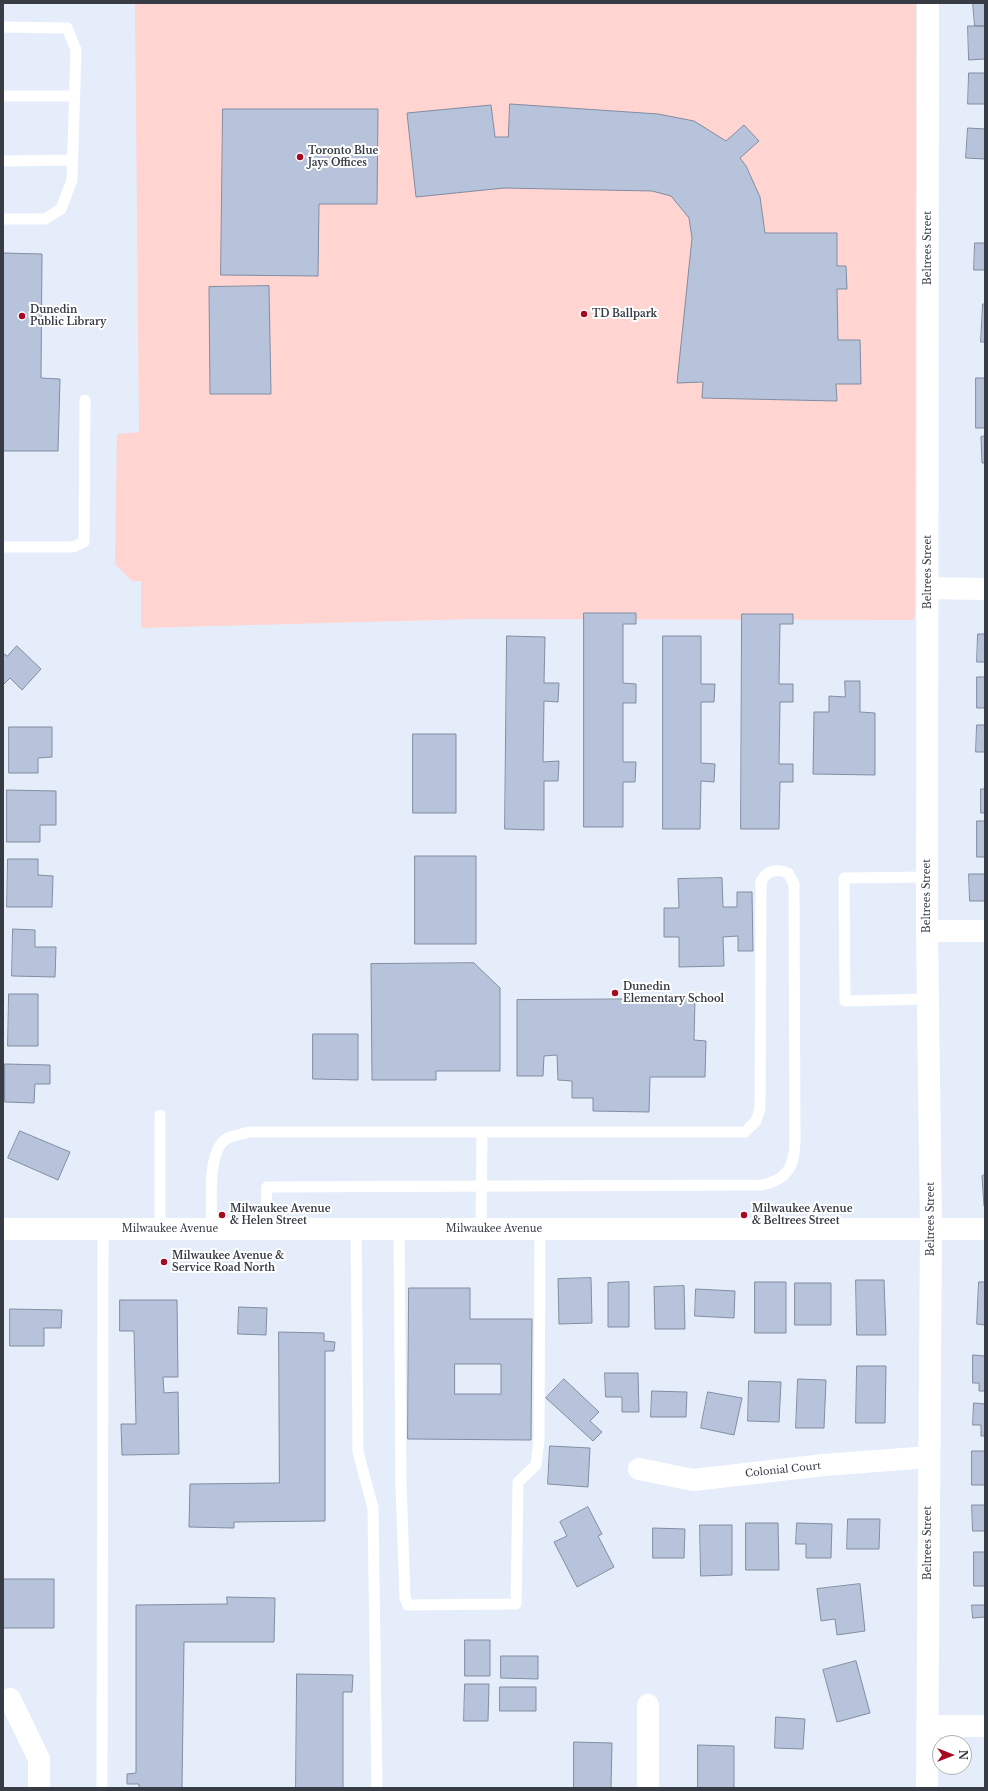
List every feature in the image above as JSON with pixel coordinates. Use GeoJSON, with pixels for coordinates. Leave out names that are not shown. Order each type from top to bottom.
{"type":"FeatureCollection","features":[{"type":"Feature","properties":{"kind":"street","name":"Beltrees Street"},"geometry":{"type":"LineString","coordinates":[[927,1788],[931,1229],[927,931],[928,3]]}},
{"type":"Feature","properties":{"kind":"street"},"geometry":{"type":"LineString","coordinates":[[928,588],[985,589]]}},
{"type":"Feature","properties":{"kind":"street"},"geometry":{"type":"LineString","coordinates":[[927,931],[985,931]]}},
{"type":"Feature","properties":{"kind":"street","name":"Milwaukee Avenue"},"geometry":{"type":"LineString","coordinates":[[3,1229],[985,1229]]}},
{"type":"Feature","properties":{"kind":"street","name":"Colonial Court"},"geometry":{"type":"LineString","coordinates":[[639,1469],[693,1480],[824,1466],[929,1457]]}},
{"type":"Feature","properties":{"kind":"street"},"geometry":{"type":"LineString","coordinates":[[10,1700],[39,1759],[39,1788]]}},
{"type":"Feature","properties":{"kind":"street"},"geometry":{"type":"LineString","coordinates":[[648,1705],[648,1788]]}},
{"type":"Feature","properties":{"kind":"street"},"geometry":{"type":"LineString","coordinates":[[927,1726],[985,1726]]}},
{"type":"Feature","properties":{"kind":"lane"},"geometry":{"type":"LineString","coordinates":[[3,27],[67,28],[76,50],[72,180],[61,209],[45,220],[3,220]]}},
{"type":"Feature","properties":{"kind":"lane"},"geometry":{"type":"LineString","coordinates":[[3,96],[74,96]]}},
{"type":"Feature","properties":{"kind":"lane"},"geometry":{"type":"LineString","coordinates":[[3,161],[72,160]]}},
{"type":"Feature","properties":{"kind":"lane"},"geometry":{"type":"LineString","coordinates":[[3,547],[73,547],[84,542],[85,400]]}},
{"type":"Feature","properties":{"kind":"lane"},"geometry":{"type":"LineString","coordinates":[[212,1229],[213,1160],[219,1147],[226,1140],[237,1135],[250,1132],[745,1132],[756,1121],[760,1109],[761,882],[764,876],[774,870],[781,870],[788,873],[794,884],[795,1158],[790,1168],[782,1177],[772,1183],[762,1185],[267,1187],[265,1229]]}},
{"type":"Feature","properties":{"kind":"lane"},"geometry":{"type":"LineString","coordinates":[[927,877],[844,878],[845,1002],[928,999]]}},
{"type":"Feature","properties":{"kind":"lane"},"geometry":{"type":"LineString","coordinates":[[160,1115],[160,1229]]}},
{"type":"Feature","properties":{"kind":"lane"},"geometry":{"type":"LineString","coordinates":[[481,1229],[482,1132]]}},
{"type":"Feature","properties":{"kind":"lane"},"geometry":{"type":"LineString","coordinates":[[102,1788],[103,1229]]}},
{"type":"Feature","properties":{"kind":"lane"},"geometry":{"type":"LineString","coordinates":[[356,1229],[358,1452],[373,1508],[377,1788]]}},
{"type":"Feature","properties":{"kind":"lane"},"geometry":{"type":"LineString","coordinates":[[399,1229],[401,1484],[405,1598],[408,1605],[516,1604],[518,1482],[536,1464],[539,1439],[540,1229]]}},
{"type":"Feature","properties":{"kind":"shaded area"},"geometry":{"type":"Polygon","coordinates":[[[135,3],[916,3],[914,620],[476,619],[141,628],[141,581],[132,581],[115,564],[117,434],[139,432],[135,3]]]}},
{"type":"Feature","properties":{"kind":"building"},"geometry":{"type":"Polygon","coordinates":[[[973,3],[985,3],[985,26],[975,26],[973,3]]]}},
{"type":"Feature","properties":{"kind":"building"},"geometry":{"type":"Polygon","coordinates":[[[968,26],[985,26],[985,59],[969,60],[968,26]]]}},
{"type":"Feature","properties":{"kind":"building"},"geometry":{"type":"Polygon","coordinates":[[[969,73],[985,73],[985,104],[968,104],[969,73]]]}},
{"type":"Feature","properties":{"kind":"building"},"geometry":{"type":"Polygon","coordinates":[[[510,104],[658,114],[694,121],[726,141],[744,125],[759,141],[740,158],[746,166],[760,197],[765,233],[837,233],[837,266],[846,266],[847,289],[837,289],[838,340],[860,340],[861,384],[836,384],[837,401],[702,398],[703,382],[677,383],[692,238],[689,218],[671,196],[652,191],[504,188],[416,197],[407,113],[491,105],[495,137],[508,137],[510,104]]]}},
{"type":"Feature","properties":{"kind":"building","name":"Toronto Blue Jays Offices"},"geometry":{"type":"Polygon","coordinates":[[[223,109],[378,109],[377,204],[319,204],[318,276],[221,275],[223,109]]]}},
{"type":"Feature","properties":{"kind":"building"},"geometry":{"type":"Polygon","coordinates":[[[968,128],[985,129],[985,159],[966,158],[968,128]]]}},
{"type":"Feature","properties":{"kind":"building"},"geometry":{"type":"Polygon","coordinates":[[[975,243],[985,243],[985,270],[974,270],[975,243]]]}},
{"type":"Feature","properties":{"kind":"building","name":"Dunedin Public Library"},"geometry":{"type":"Polygon","coordinates":[[[3,253],[42,254],[41,378],[60,379],[58,451],[3,451],[3,253]]]}},
{"type":"Feature","properties":{"kind":"building"},"geometry":{"type":"Polygon","coordinates":[[[269,286],[271,394],[210,394],[209,287],[269,286]]]}},
{"type":"Feature","properties":{"kind":"building"},"geometry":{"type":"Polygon","coordinates":[[[983,304],[985,304],[985,342],[981,342],[983,304]]]}},
{"type":"Feature","properties":{"kind":"building"},"geometry":{"type":"Polygon","coordinates":[[[976,378],[985,378],[985,428],[976,428],[976,378]]]}},
{"type":"Feature","properties":{"kind":"building"},"geometry":{"type":"Polygon","coordinates":[[[985,436],[985,463],[982,463],[981,437],[985,436]]]}},
{"type":"Feature","properties":{"kind":"building"},"geometry":{"type":"Polygon","coordinates":[[[584,613],[636,613],[636,624],[623,624],[623,683],[636,684],[636,703],[623,703],[623,762],[636,762],[635,782],[623,782],[623,827],[584,827],[584,613]]]}},
{"type":"Feature","properties":{"kind":"building"},"geometry":{"type":"Polygon","coordinates":[[[742,614],[793,614],[793,624],[780,624],[779,684],[793,684],[793,702],[780,702],[779,764],[793,764],[793,782],[780,782],[779,829],[741,829],[742,614]]]}},
{"type":"Feature","properties":{"kind":"building"},"geometry":{"type":"Polygon","coordinates":[[[978,634],[985,634],[985,662],[977,662],[978,634]]]}},
{"type":"Feature","properties":{"kind":"building"},"geometry":{"type":"Polygon","coordinates":[[[507,636],[545,637],[544,683],[559,683],[558,702],[544,701],[543,762],[559,761],[558,781],[544,781],[544,830],[505,829],[507,636]]]}},
{"type":"Feature","properties":{"kind":"building"},"geometry":{"type":"Polygon","coordinates":[[[663,636],[701,636],[701,684],[715,684],[714,702],[701,702],[701,763],[715,764],[714,782],[701,781],[700,829],[663,829],[663,636]]]}},
{"type":"Feature","properties":{"kind":"building"},"geometry":{"type":"Polygon","coordinates":[[[17,646],[41,669],[22,690],[10,678],[3,685],[3,653],[7,656],[17,646]]]}},
{"type":"Feature","properties":{"kind":"building"},"geometry":{"type":"Polygon","coordinates":[[[977,677],[985,677],[985,708],[977,708],[977,677]]]}},
{"type":"Feature","properties":{"kind":"building"},"geometry":{"type":"Polygon","coordinates":[[[845,681],[860,681],[860,712],[875,713],[875,775],[813,774],[814,712],[829,712],[829,696],[845,697],[845,681]]]}},
{"type":"Feature","properties":{"kind":"building"},"geometry":{"type":"Polygon","coordinates":[[[977,725],[985,725],[985,752],[976,752],[977,725]]]}},
{"type":"Feature","properties":{"kind":"building"},"geometry":{"type":"Polygon","coordinates":[[[9,727],[52,727],[52,757],[38,758],[38,773],[9,773],[9,727]]]}},
{"type":"Feature","properties":{"kind":"building"},"geometry":{"type":"Polygon","coordinates":[[[413,734],[456,734],[456,813],[413,813],[413,734]]]}},
{"type":"Feature","properties":{"kind":"building"},"geometry":{"type":"Polygon","coordinates":[[[981,789],[985,789],[985,813],[981,813],[981,789]]]}},
{"type":"Feature","properties":{"kind":"building"},"geometry":{"type":"Polygon","coordinates":[[[7,790],[56,791],[56,825],[40,825],[40,842],[7,842],[7,790]]]}},
{"type":"Feature","properties":{"kind":"building"},"geometry":{"type":"Polygon","coordinates":[[[977,821],[985,821],[985,857],[977,857],[977,821]]]}},
{"type":"Feature","properties":{"kind":"building"},"geometry":{"type":"Polygon","coordinates":[[[415,856],[476,856],[476,944],[415,944],[415,856]]]}},
{"type":"Feature","properties":{"kind":"building"},"geometry":{"type":"Polygon","coordinates":[[[8,859],[38,859],[38,875],[53,876],[52,907],[7,907],[8,859]]]}},
{"type":"Feature","properties":{"kind":"building"},"geometry":{"type":"Polygon","coordinates":[[[969,874],[985,874],[985,901],[970,901],[969,874]]]}},
{"type":"Feature","properties":{"kind":"building"},"geometry":{"type":"Polygon","coordinates":[[[722,878],[723,907],[737,907],[737,892],[752,892],[753,951],[738,951],[738,936],[723,937],[724,966],[679,967],[679,937],[664,937],[664,908],[679,908],[678,879],[722,878]]]}},
{"type":"Feature","properties":{"kind":"building"},"geometry":{"type":"Polygon","coordinates":[[[13,929],[35,930],[35,947],[56,947],[55,977],[12,976],[13,929]]]}},
{"type":"Feature","properties":{"kind":"building"},"geometry":{"type":"Polygon","coordinates":[[[474,963],[500,988],[500,1071],[436,1071],[436,1080],[372,1080],[371,964],[474,963]]]}},
{"type":"Feature","properties":{"kind":"building"},"geometry":{"type":"Polygon","coordinates":[[[9,994],[38,994],[38,1046],[8,1046],[9,994]]]}},
{"type":"Feature","properties":{"kind":"building"},"geometry":{"type":"Polygon","coordinates":[[[695,999],[694,1040],[706,1041],[705,1077],[650,1077],[649,1112],[593,1111],[593,1098],[572,1098],[572,1081],[558,1080],[557,1055],[544,1056],[543,1076],[517,1076],[517,1000],[695,999]]]}},
{"type":"Feature","properties":{"kind":"building"},"geometry":{"type":"Polygon","coordinates":[[[313,1034],[358,1034],[358,1080],[313,1079],[313,1034]]]}},
{"type":"Feature","properties":{"kind":"building"},"geometry":{"type":"Polygon","coordinates":[[[5,1064],[50,1065],[50,1084],[35,1084],[34,1103],[5,1102],[5,1064]]]}},
{"type":"Feature","properties":{"kind":"building"},"geometry":{"type":"Polygon","coordinates":[[[20,1131],[70,1152],[58,1180],[8,1158],[20,1131]]]}},
{"type":"Feature","properties":{"kind":"building"},"geometry":{"type":"Polygon","coordinates":[[[985,1175],[985,1206],[984,1206],[982,1176],[985,1175]]]}},
{"type":"Feature","properties":{"kind":"building"},"geometry":{"type":"Polygon","coordinates":[[[591,1278],[592,1323],[559,1324],[558,1279],[591,1278]]]}},
{"type":"Feature","properties":{"kind":"building"},"geometry":{"type":"Polygon","coordinates":[[[856,1280],[884,1280],[886,1335],[857,1335],[856,1280]]]}},
{"type":"Feature","properties":{"kind":"building"},"geometry":{"type":"Polygon","coordinates":[[[629,1282],[629,1327],[608,1327],[608,1283],[629,1282]]]}},
{"type":"Feature","properties":{"kind":"building"},"geometry":{"type":"Polygon","coordinates":[[[755,1282],[786,1282],[786,1333],[755,1333],[755,1282]]]}},
{"type":"Feature","properties":{"kind":"building"},"geometry":{"type":"Polygon","coordinates":[[[979,1282],[985,1282],[985,1325],[977,1324],[979,1282]]]}},
{"type":"Feature","properties":{"kind":"building"},"geometry":{"type":"Polygon","coordinates":[[[795,1283],[831,1283],[831,1325],[795,1325],[795,1283]]]}},
{"type":"Feature","properties":{"kind":"building"},"geometry":{"type":"Polygon","coordinates":[[[684,1286],[685,1329],[655,1329],[654,1287],[684,1286]]]}},
{"type":"Feature","properties":{"kind":"building"},"geometry":{"type":"Polygon","coordinates":[[[409,1288],[470,1288],[470,1319],[532,1319],[531,1440],[408,1439],[409,1288]],[[455,1364],[455,1394],[501,1394],[501,1364],[455,1364]]]}},
{"type":"Feature","properties":{"kind":"building"},"geometry":{"type":"Polygon","coordinates":[[[696,1289],[735,1291],[734,1318],[695,1316],[696,1289]]]}},
{"type":"Feature","properties":{"kind":"building"},"geometry":{"type":"Polygon","coordinates":[[[120,1300],[177,1300],[178,1377],[163,1377],[164,1393],[178,1392],[179,1454],[122,1455],[121,1424],[136,1424],[134,1331],[120,1331],[120,1300]]]}},
{"type":"Feature","properties":{"kind":"building"},"geometry":{"type":"Polygon","coordinates":[[[239,1307],[267,1308],[266,1335],[238,1334],[239,1307]]]}},
{"type":"Feature","properties":{"kind":"building"},"geometry":{"type":"Polygon","coordinates":[[[10,1309],[62,1310],[61,1328],[44,1328],[44,1346],[10,1346],[10,1309]]]}},
{"type":"Feature","properties":{"kind":"building"},"geometry":{"type":"Polygon","coordinates":[[[279,1332],[324,1333],[324,1341],[335,1342],[334,1351],[325,1351],[325,1521],[234,1522],[234,1528],[189,1527],[190,1484],[279,1483],[279,1332]]]}},
{"type":"Feature","properties":{"kind":"building"},"geometry":{"type":"Polygon","coordinates":[[[973,1355],[985,1356],[985,1391],[979,1391],[979,1383],[973,1383],[973,1355]]]}},
{"type":"Feature","properties":{"kind":"building"},"geometry":{"type":"Polygon","coordinates":[[[857,1366],[886,1366],[885,1423],[856,1423],[857,1366]]]}},
{"type":"Feature","properties":{"kind":"building"},"geometry":{"type":"Polygon","coordinates":[[[605,1373],[638,1373],[639,1412],[622,1412],[622,1397],[606,1397],[605,1373]]]}},
{"type":"Feature","properties":{"kind":"building"},"geometry":{"type":"Polygon","coordinates":[[[564,1379],[599,1412],[590,1421],[602,1432],[593,1441],[546,1398],[564,1379]]]}},
{"type":"Feature","properties":{"kind":"building"},"geometry":{"type":"Polygon","coordinates":[[[798,1379],[826,1380],[824,1428],[796,1428],[798,1379]]]}},
{"type":"Feature","properties":{"kind":"building"},"geometry":{"type":"Polygon","coordinates":[[[749,1381],[781,1382],[779,1422],[748,1421],[749,1381]]]}},
{"type":"Feature","properties":{"kind":"building"},"geometry":{"type":"Polygon","coordinates":[[[652,1391],[687,1392],[686,1417],[651,1417],[652,1391]]]}},
{"type":"Feature","properties":{"kind":"building"},"geometry":{"type":"Polygon","coordinates":[[[708,1392],[742,1398],[734,1435],[701,1428],[708,1392]]]}},
{"type":"Feature","properties":{"kind":"building"},"geometry":{"type":"Polygon","coordinates":[[[974,1403],[985,1404],[985,1436],[981,1436],[981,1425],[973,1425],[974,1403]]]}},
{"type":"Feature","properties":{"kind":"building"},"geometry":{"type":"Polygon","coordinates":[[[550,1446],[590,1448],[588,1487],[548,1484],[550,1446]]]}},
{"type":"Feature","properties":{"kind":"building"},"geometry":{"type":"Polygon","coordinates":[[[972,1451],[985,1451],[985,1485],[972,1485],[972,1451]]]}},
{"type":"Feature","properties":{"kind":"building"},"geometry":{"type":"Polygon","coordinates":[[[972,1505],[985,1505],[985,1531],[973,1531],[972,1505]]]}},
{"type":"Feature","properties":{"kind":"building"},"geometry":{"type":"Polygon","coordinates":[[[588,1507],[602,1534],[598,1536],[614,1567],[577,1587],[554,1542],[567,1536],[560,1522],[588,1507]]]}},
{"type":"Feature","properties":{"kind":"building"},"geometry":{"type":"Polygon","coordinates":[[[848,1519],[880,1519],[879,1549],[847,1549],[848,1519]]]}},
{"type":"Feature","properties":{"kind":"building"},"geometry":{"type":"Polygon","coordinates":[[[746,1523],[778,1523],[779,1570],[746,1570],[746,1523]]]}},
{"type":"Feature","properties":{"kind":"building"},"geometry":{"type":"Polygon","coordinates":[[[797,1523],[832,1524],[831,1558],[806,1558],[806,1544],[796,1544],[797,1523]]]}},
{"type":"Feature","properties":{"kind":"building"},"geometry":{"type":"Polygon","coordinates":[[[700,1525],[732,1525],[732,1575],[701,1576],[700,1525]]]}},
{"type":"Feature","properties":{"kind":"building"},"geometry":{"type":"Polygon","coordinates":[[[653,1528],[685,1529],[684,1558],[653,1558],[653,1528]]]}},
{"type":"Feature","properties":{"kind":"building"},"geometry":{"type":"Polygon","coordinates":[[[974,1552],[985,1552],[985,1586],[974,1586],[974,1552]]]}},
{"type":"Feature","properties":{"kind":"building"},"geometry":{"type":"Polygon","coordinates":[[[3,1579],[54,1579],[54,1628],[3,1628],[3,1579]]]}},
{"type":"Feature","properties":{"kind":"building"},"geometry":{"type":"Polygon","coordinates":[[[860,1584],[865,1631],[837,1635],[835,1619],[821,1621],[817,1589],[860,1584]]]}},
{"type":"Feature","properties":{"kind":"building"},"geometry":{"type":"Polygon","coordinates":[[[227,1597],[275,1598],[274,1642],[184,1642],[182,1788],[139,1788],[139,1784],[127,1784],[127,1774],[136,1773],[136,1605],[227,1604],[227,1597]]]}},
{"type":"Feature","properties":{"kind":"building"},"geometry":{"type":"Polygon","coordinates":[[[972,1605],[985,1605],[985,1617],[973,1618],[972,1605]]]}},
{"type":"Feature","properties":{"kind":"building"},"geometry":{"type":"Polygon","coordinates":[[[465,1640],[490,1640],[490,1676],[465,1676],[465,1640]]]}},
{"type":"Feature","properties":{"kind":"building"},"geometry":{"type":"Polygon","coordinates":[[[501,1656],[538,1656],[538,1679],[501,1678],[501,1656]]]}},
{"type":"Feature","properties":{"kind":"building"},"geometry":{"type":"Polygon","coordinates":[[[856,1661],[870,1713],[837,1722],[823,1670],[856,1661]]]}},
{"type":"Feature","properties":{"kind":"building"},"geometry":{"type":"Polygon","coordinates":[[[297,1674],[353,1675],[352,1692],[343,1692],[343,1788],[296,1788],[297,1674]]]}},
{"type":"Feature","properties":{"kind":"building"},"geometry":{"type":"Polygon","coordinates":[[[465,1684],[489,1684],[488,1721],[464,1721],[465,1684]]]}},
{"type":"Feature","properties":{"kind":"building"},"geometry":{"type":"Polygon","coordinates":[[[500,1687],[536,1687],[536,1711],[500,1711],[500,1687]]]}},
{"type":"Feature","properties":{"kind":"building"},"geometry":{"type":"Polygon","coordinates":[[[776,1717],[805,1719],[803,1749],[775,1748],[776,1717]]]}},
{"type":"Feature","properties":{"kind":"building"},"geometry":{"type":"Polygon","coordinates":[[[574,1742],[612,1743],[611,1788],[574,1788],[574,1742]]]}},
{"type":"Feature","properties":{"kind":"building"},"geometry":{"type":"Polygon","coordinates":[[[698,1745],[734,1746],[734,1788],[698,1788],[698,1745]]]}},
{"type":"Feature","properties":{"kind":"place","name":"Toronto Blue Jays Offices"},"geometry":{"type":"Point","coordinates":[300,157]}},
{"type":"Feature","properties":{"kind":"place","name":"TD Ballpark"},"geometry":{"type":"Point","coordinates":[584,314]}},
{"type":"Feature","properties":{"kind":"place","name":"Dunedin Public Library"},"geometry":{"type":"Point","coordinates":[22,316]}},
{"type":"Feature","properties":{"kind":"place","name":"Dunedin Elementary School"},"geometry":{"type":"Point","coordinates":[615,993]}},
{"type":"Feature","properties":{"kind":"place","name":"Milwaukee Avenue & Helen Street"},"geometry":{"type":"Point","coordinates":[222,1215]}},
{"type":"Feature","properties":{"kind":"place","name":"Milwaukee Avenue & Beltrees Street"},"geometry":{"type":"Point","coordinates":[744,1215]}},
{"type":"Feature","properties":{"kind":"place","name":"Milwaukee Avenue & Service Road North"},"geometry":{"type":"Point","coordinates":[164,1262]}}]}
